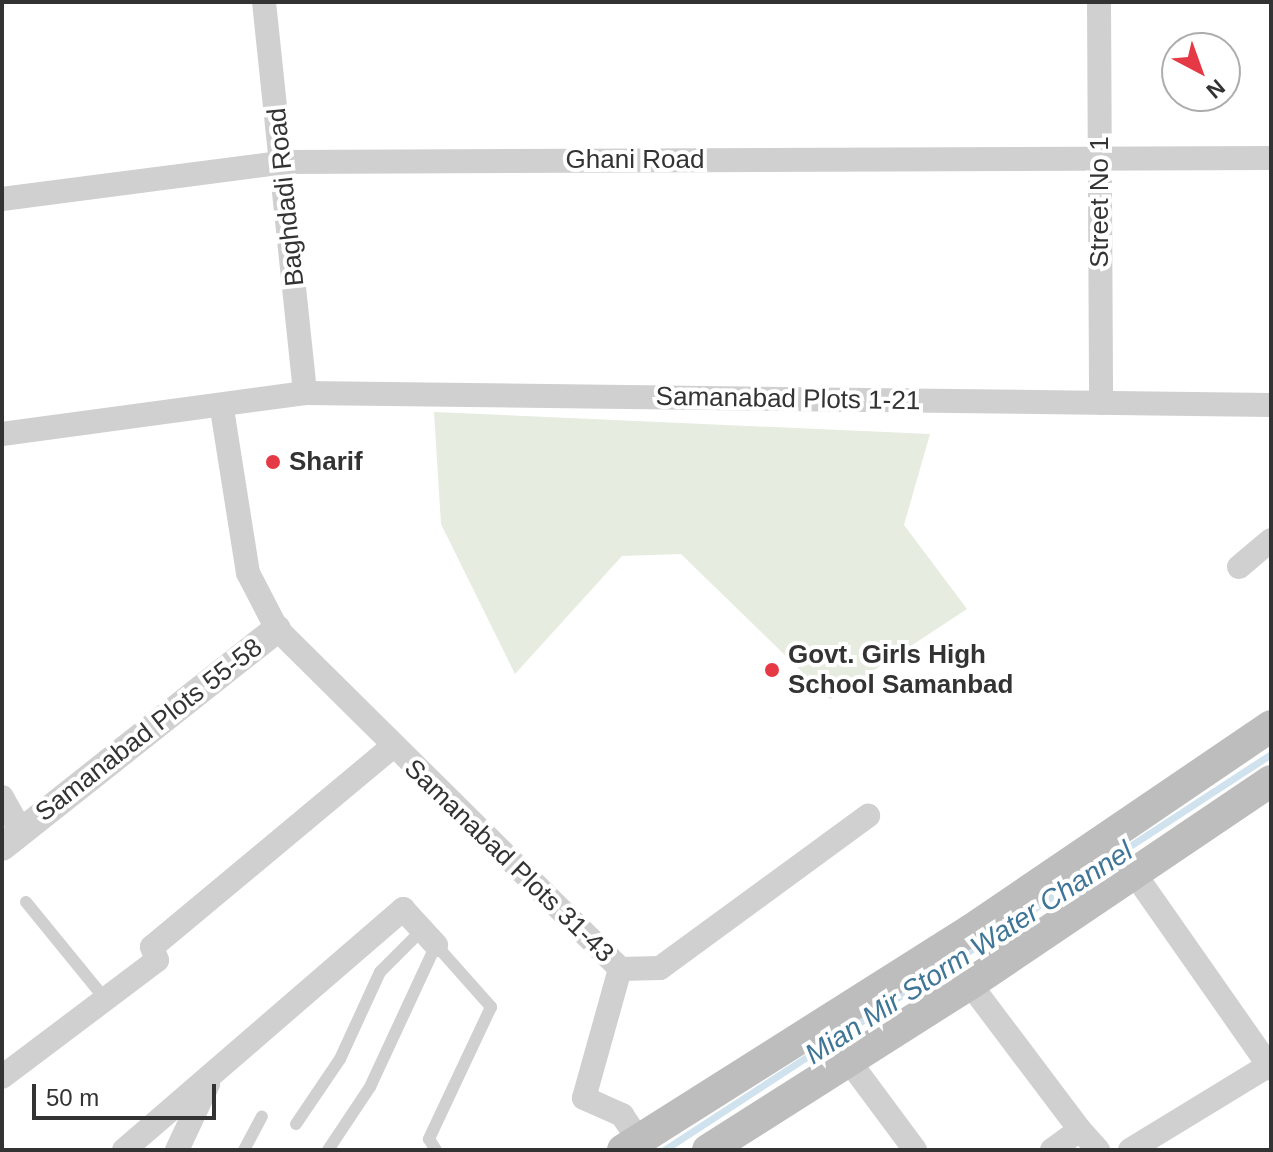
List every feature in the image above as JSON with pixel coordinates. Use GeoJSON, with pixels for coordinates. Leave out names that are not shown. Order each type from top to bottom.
{"type":"FeatureCollection","features":[{"type":"Feature","properties":{"kind":"main road"},"geometry":{"type":"LineString","coordinates":[[631,1145],[971,930],[1271,726]]}},
{"type":"Feature","properties":{"kind":"main road"},"geometry":{"type":"LineString","coordinates":[[708,1150],[981,977],[1271,781]]}},
{"type":"Feature","properties":{"kind":"main road"},"geometry":{"type":"LineString","coordinates":[[971,930],[981,977]]}},
{"type":"Feature","properties":{"kind":"street","name":"Baghdadi Road"},"geometry":{"type":"LineString","coordinates":[[264,2],[285,162],[305,393]]}},
{"type":"Feature","properties":{"kind":"street","name":"Street No 1"},"geometry":{"type":"LineString","coordinates":[[1099,2],[1101,403]]}},
{"type":"Feature","properties":{"kind":"street","name":"Ghani Road"},"geometry":{"type":"LineString","coordinates":[[2,199],[285,162],[1100,156],[1271,158]]}},
{"type":"Feature","properties":{"kind":"street","name":"Samanabad Plots 1-21"},"geometry":{"type":"LineString","coordinates":[[2,434],[222,409],[305,393],[1271,405]]}},
{"type":"Feature","properties":{"kind":"street","name":"Samanabad Plots 31-43"},"geometry":{"type":"LineString","coordinates":[[222,409],[248,573],[277,629],[392,747],[620,969],[660,968],[868,816]]}},
{"type":"Feature","properties":{"kind":"street"},"geometry":{"type":"LineString","coordinates":[[1239,567],[1271,540]]}},
{"type":"Feature","properties":{"kind":"street","name":"Samanabad Plots 55-58"},"geometry":{"type":"LineString","coordinates":[[12,839],[277,629]]}},
{"type":"Feature","properties":{"kind":"street"},"geometry":{"type":"LineString","coordinates":[[2,1077],[157,960],[152,947],[392,747]]}},
{"type":"Feature","properties":{"kind":"street"},"geometry":{"type":"LineString","coordinates":[[2,797],[12,839]]}},
{"type":"Feature","properties":{"kind":"street"},"geometry":{"type":"LineString","coordinates":[[1130,1150],[1270,1066],[1134,873]]}},
{"type":"Feature","properties":{"kind":"street"},"geometry":{"type":"LineString","coordinates":[[124,1150],[403,909],[429,938]]}},
{"type":"Feature","properties":{"kind":"street"},"geometry":{"type":"LineString","coordinates":[[620,969],[584,1098],[622,1115],[631,1145]]}},
{"type":"Feature","properties":{"kind":"street"},"geometry":{"type":"LineString","coordinates":[[981,977],[1080,1130],[1098,1150]]}},
{"type":"Feature","properties":{"kind":"street"},"geometry":{"type":"LineString","coordinates":[[849,1061],[915,1150]]}},
{"type":"Feature","properties":{"kind":"street"},"geometry":{"type":"LineString","coordinates":[[177,1150],[213,1073]]}},
{"type":"Feature","properties":{"kind":"street"},"geometry":{"type":"LineString","coordinates":[[1052,1150],[1080,1130]]}},
{"type":"Feature","properties":{"kind":"lane"},"geometry":{"type":"LineString","coordinates":[[26,902],[105,999]]}},
{"type":"Feature","properties":{"kind":"lane"},"geometry":{"type":"LineString","coordinates":[[296,1124],[340,1059],[380,972],[429,938]]}},
{"type":"Feature","properties":{"kind":"lane"},"geometry":{"type":"LineString","coordinates":[[328,1150],[370,1087],[429,938]]}},
{"type":"Feature","properties":{"kind":"lane"},"geometry":{"type":"LineString","coordinates":[[429,938],[491,1007],[429,1139],[436,1150]]}},
{"type":"Feature","properties":{"kind":"lane"},"geometry":{"type":"LineString","coordinates":[[244,1150],[262,1116]]}},
{"type":"Feature","properties":{"kind":"shaded area"},"geometry":{"type":"Polygon","coordinates":[[[434,412],[930,434],[904,525],[967,609],[830,699],[681,554],[622,556],[515,674],[441,524],[434,412]]]}},
{"type":"Feature","properties":{"kind":"waterway","name":"Mian Mir Storm Water Channel"},"geometry":{"type":"LineString","coordinates":[[664,1150],[1271,754]]}},
{"type":"Feature","properties":{"kind":"place","name":"Sharif"},"geometry":{"type":"Point","coordinates":[273,462]}},
{"type":"Feature","properties":{"kind":"place","name":"Govt. Girls High School Samanbad"},"geometry":{"type":"Point","coordinates":[772,670]}}]}
